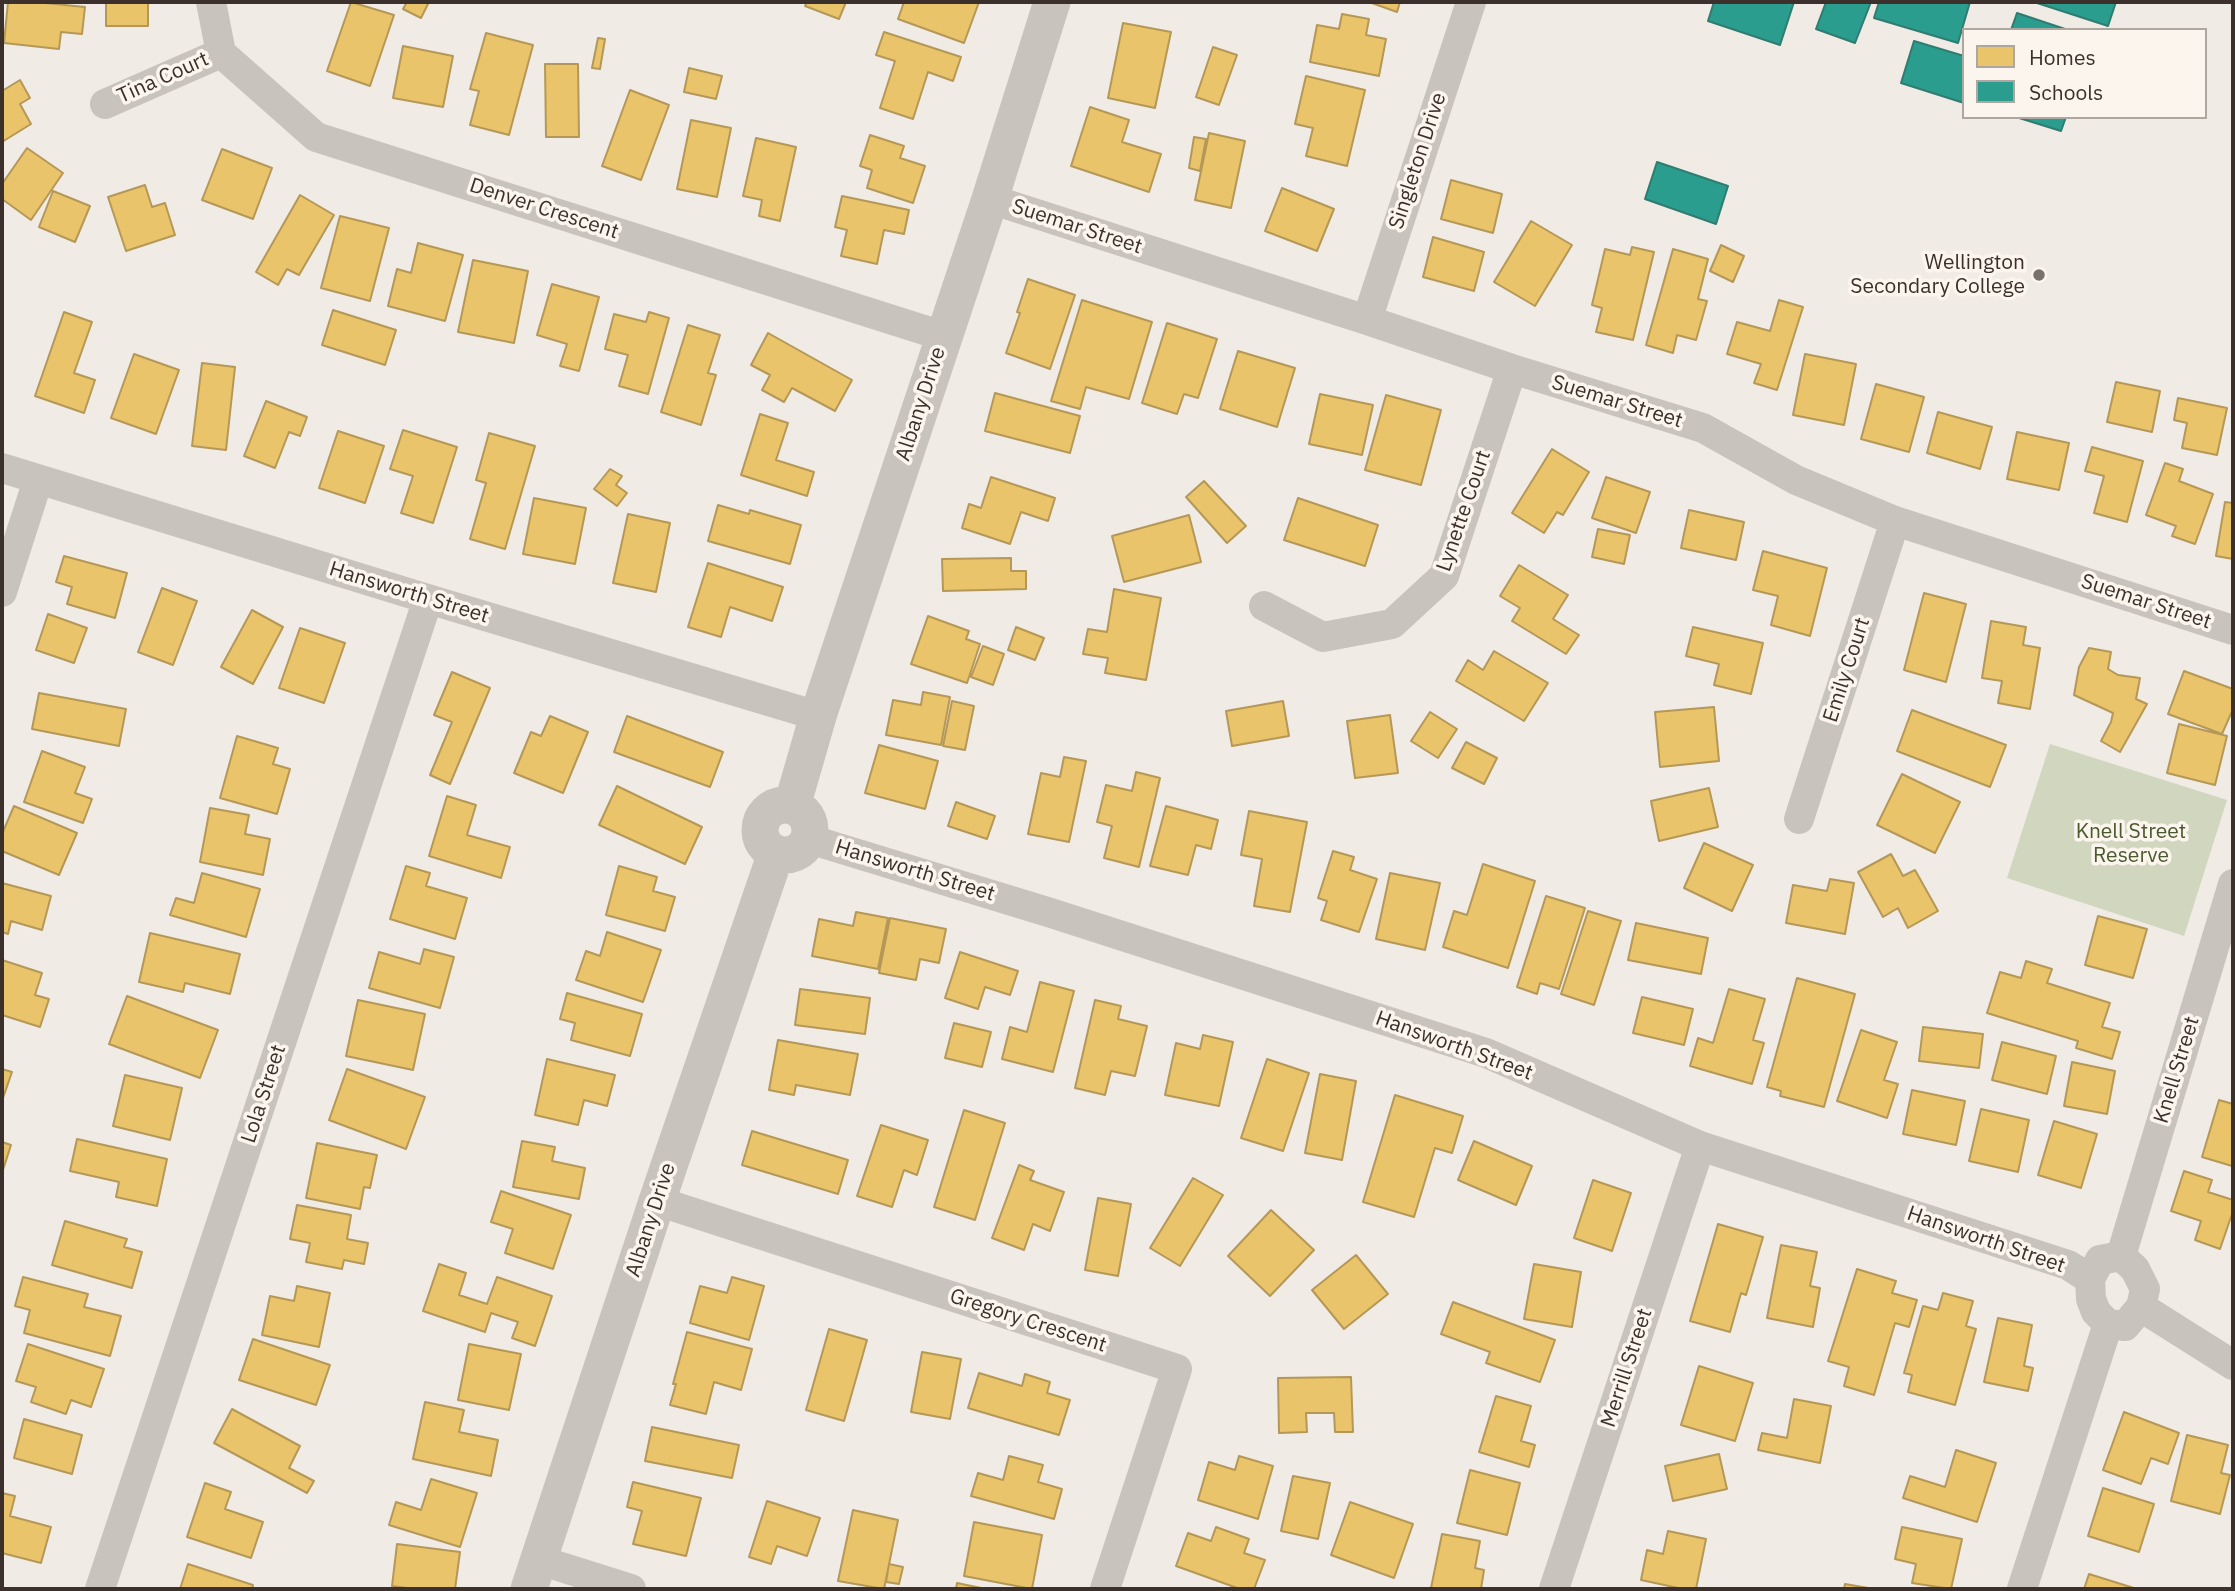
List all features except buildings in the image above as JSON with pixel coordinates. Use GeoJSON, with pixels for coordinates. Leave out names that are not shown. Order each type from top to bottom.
{"type":"FeatureCollection","features":[{"type":"Feature","properties":{"kind":"street"},"geometry":{"type":"LineString","coordinates":[[211,2],[221,53]]}},
{"type":"Feature","properties":{"kind":"street","name":"Albany Drive"},"geometry":{"type":"LineString","coordinates":[[534,1575],[657,1201],[792,846],[769,849],[761,834],[763,818],[776,807],[792,806],[818,716],[990,199],[1052,2]]}},
{"type":"Feature","properties":{"kind":"street","name":"Singleton Drive"},"geometry":{"type":"LineString","coordinates":[[1367,320],[1471,2]]}},
{"type":"Feature","properties":{"kind":"street","name":"Tina Court"},"geometry":{"type":"LineString","coordinates":[[105,104],[221,53]]}},
{"type":"Feature","properties":{"kind":"street","name":"Denver Crescent"},"geometry":{"type":"LineString","coordinates":[[221,53],[316,136],[943,336]]}},
{"type":"Feature","properties":{"kind":"street","name":"Suemar Street"},"geometry":{"type":"LineString","coordinates":[[990,199],[1512,369],[1703,428],[1797,480],[1895,521],[2233,630]]}},
{"type":"Feature","properties":{"kind":"street","name":"Lynette Court"},"geometry":{"type":"LineString","coordinates":[[1264,606],[1323,637],[1392,624],[1444,576],[1512,369]]}},
{"type":"Feature","properties":{"kind":"street","name":"Hansworth Street"},"geometry":{"type":"LineString","coordinates":[[2,468],[818,716]]}},
{"type":"Feature","properties":{"kind":"street"},"geometry":{"type":"LineString","coordinates":[[2,592],[38,480]]}},
{"type":"Feature","properties":{"kind":"street","name":"Emily Court"},"geometry":{"type":"LineString","coordinates":[[1799,819],[1895,521]]}},
{"type":"Feature","properties":{"kind":"street","name":"Lola Street"},"geometry":{"type":"LineString","coordinates":[[100,1589],[428,599]]}},
{"type":"Feature","properties":{"kind":"street","name":"Hansworth Street"},"geometry":{"type":"LineString","coordinates":[[792,846],[1051,913],[1486,1053],[1700,1146],[2068,1265],[2090,1279]]}},
{"type":"Feature","properties":{"kind":"street","name":"Knell Street"},"geometry":{"type":"LineString","coordinates":[[2121,1256],[2233,884]]}},
{"type":"Feature","properties":{"kind":"street","name":"Merrill Street"},"geometry":{"type":"LineString","coordinates":[[1554,1589],[1700,1146]]}},
{"type":"Feature","properties":{"kind":"street","name":"Gregory Crescent"},"geometry":{"type":"LineString","coordinates":[[657,1201],[1177,1369],[1105,1589]]}},
{"type":"Feature","properties":{"kind":"street"},"geometry":{"type":"LineString","coordinates":[[2121,1256],[2135,1269],[2145,1289],[2141,1307],[2125,1326],[2108,1324],[2096,1312],[2091,1299],[2090,1279],[2100,1260],[2121,1256]]}},
{"type":"Feature","properties":{"kind":"street"},"geometry":{"type":"LineString","coordinates":[[2141,1307],[2233,1366]]}},
{"type":"Feature","properties":{"kind":"street"},"geometry":{"type":"LineString","coordinates":[[2022,1589],[2108,1324]]}},
{"type":"Feature","properties":{"kind":"street"},"geometry":{"type":"LineString","coordinates":[[534,1575],[631,1589]]}},
{"type":"Feature","properties":{"kind":"green space","name":"Knell Street Reserve"},"geometry":{"type":"Polygon","coordinates":[[[2050,744],[2227,800],[2184,936],[2007,878],[2050,744]]]}},
{"type":"Feature","properties":{"kind":"place","name":"Wellington Secondary College"},"geometry":{"type":"Point","coordinates":[2039,275]}}]}
